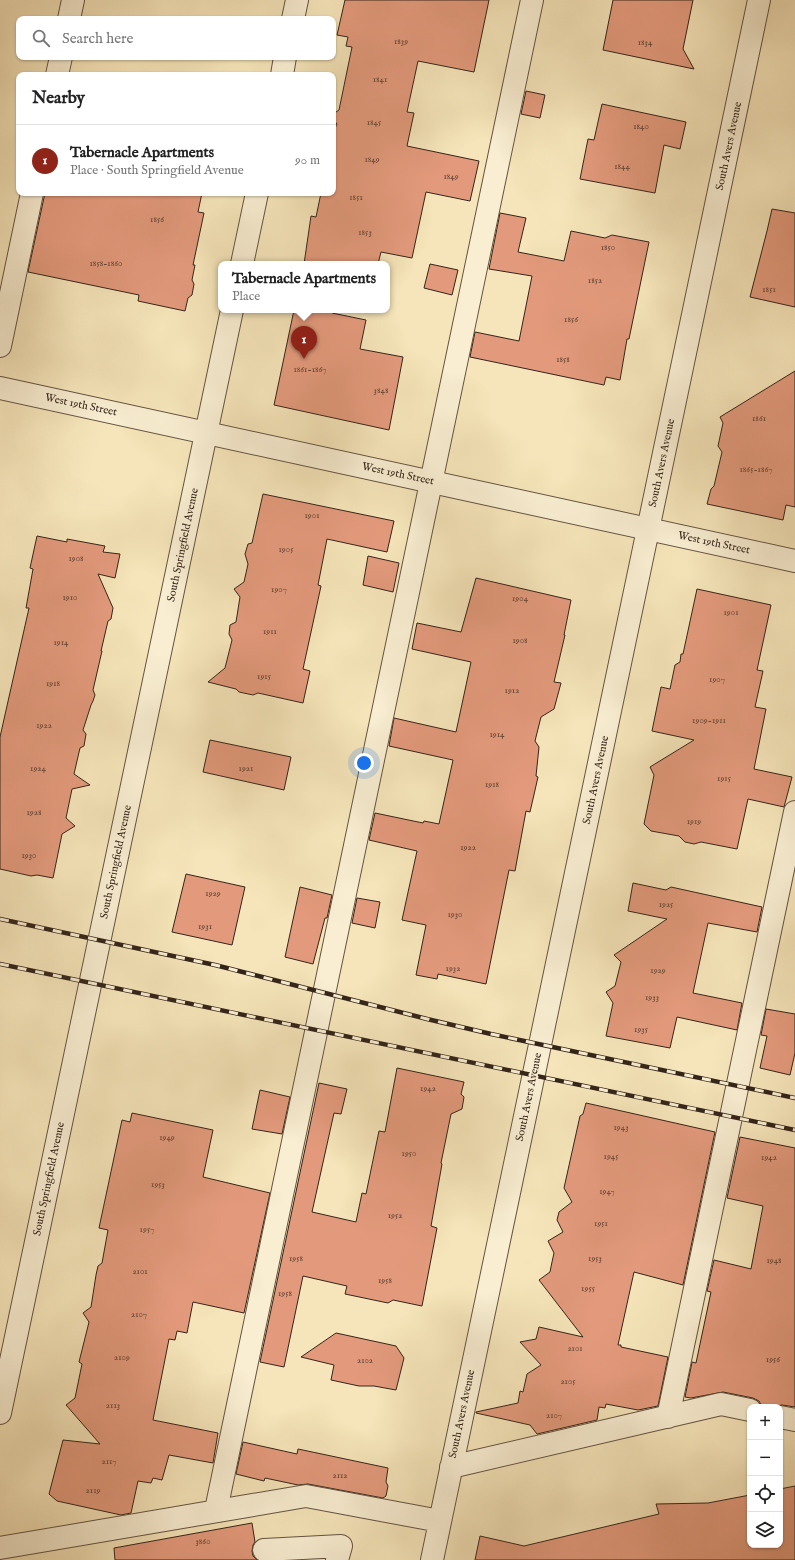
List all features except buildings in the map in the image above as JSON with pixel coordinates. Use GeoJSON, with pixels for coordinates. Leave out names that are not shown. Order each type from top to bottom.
{"type":"FeatureCollection","features":[{"type":"Feature","properties":{"kind":"street"},"geometry":{"type":"LineString","coordinates":[[70,16],[73,0]]}},
{"type":"Feature","properties":{"kind":"street"},"geometry":{"type":"LineString","coordinates":[[295,16],[298,0]]}},
{"type":"Feature","properties":{"kind":"street"},"geometry":{"type":"LineString","coordinates":[[216,1510],[532,0]]}},
{"type":"Feature","properties":{"kind":"street","name":"South Avers Avenue"},"geometry":{"type":"LineString","coordinates":[[432,1560],[759,0]]}},
{"type":"Feature","properties":{"kind":"street"},"geometry":{"type":"LineString","coordinates":[[58,72],[60,60]]}},
{"type":"Feature","properties":{"kind":"street"},"geometry":{"type":"LineString","coordinates":[[283,72],[285,60]]}},
{"type":"Feature","properties":{"kind":"street"},"geometry":{"type":"LineString","coordinates":[[0,346],[31,196]]}},
{"type":"Feature","properties":{"kind":"street"},"geometry":{"type":"LineString","coordinates":[[243,261],[256,196]]}},
{"type":"Feature","properties":{"kind":"street","name":"South Springfield Avenue"},"geometry":{"type":"LineString","coordinates":[[0,1413],[231,313]]}},
{"type":"Feature","properties":{"kind":"street","name":"West 19th Street"},"geometry":{"type":"LineString","coordinates":[[0,388],[795,561]]}},
{"type":"Feature","properties":{"kind":"street"},"geometry":{"type":"LineString","coordinates":[[668,1416],[795,812]]}},
{"type":"Feature","properties":{"kind":"street"},"geometry":{"type":"LineString","coordinates":[[451,1467],[721,1404],[747,1409]]}},
{"type":"Feature","properties":{"kind":"street"},"geometry":{"type":"LineString","coordinates":[[783,1418],[795,1420]]}},
{"type":"Feature","properties":{"kind":"street"},"geometry":{"type":"LineString","coordinates":[[0,1548],[216,1510],[306,1496],[440,1521]]}},
{"type":"Feature","properties":{"kind":"street"},"geometry":{"type":"LineString","coordinates":[[264,1550],[341,1546],[337,1560]]}},
{"type":"Feature","properties":{"kind":"railway"},"geometry":{"type":"LineString","coordinates":[[0,919],[215,965],[491,1034],[795,1098]]}},
{"type":"Feature","properties":{"kind":"railway"},"geometry":{"type":"LineString","coordinates":[[0,964],[795,1130]]}},
{"type":"Feature","properties":{"kind":"place","name":"Tabernacle Apartments"},"geometry":{"type":"Point","coordinates":[304,359]}}]}
